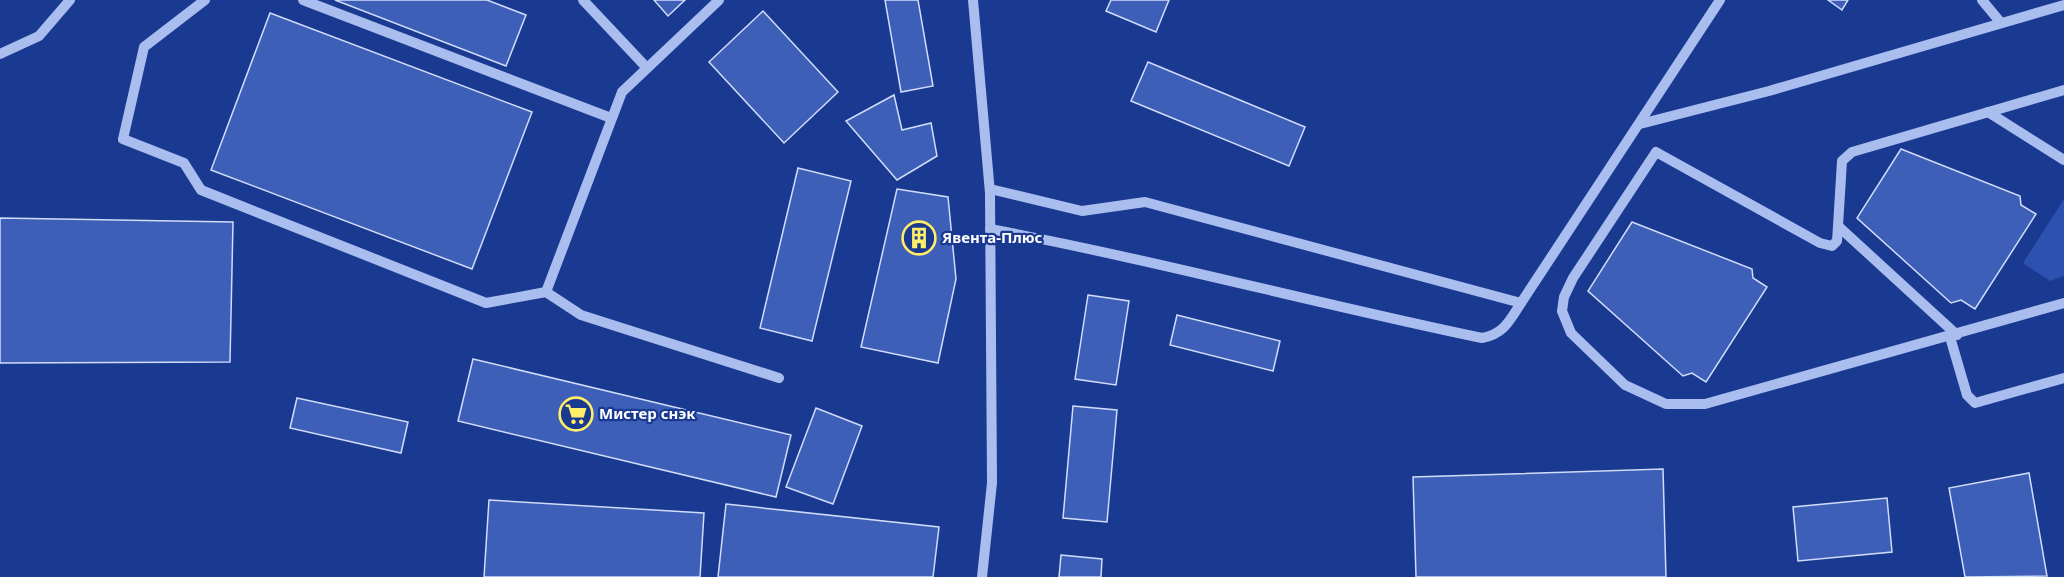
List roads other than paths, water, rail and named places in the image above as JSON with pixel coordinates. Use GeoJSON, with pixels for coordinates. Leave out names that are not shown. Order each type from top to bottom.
{"type":"FeatureCollection","features":[{"type":"Feature","properties":{"kind":"street"},"geometry":{"type":"LineString","coordinates":[[0,54],[39,36],[70,0]]}},
{"type":"Feature","properties":{"kind":"street"},"geometry":{"type":"LineString","coordinates":[[205,0],[144,47],[123,139],[184,163],[201,190],[486,303],[546,292],[581,315],[779,378]]}},
{"type":"Feature","properties":{"kind":"street"},"geometry":{"type":"LineString","coordinates":[[303,0],[611,118]]}},
{"type":"Feature","properties":{"kind":"street"},"geometry":{"type":"LineString","coordinates":[[583,0],[647,68]]}},
{"type":"Feature","properties":{"kind":"street"},"geometry":{"type":"LineString","coordinates":[[546,292],[622,92],[719,0]]}},
{"type":"Feature","properties":{"kind":"street"},"geometry":{"type":"LineString","coordinates":[[973,0],[990,189],[992,483],[982,577]]}},
{"type":"Feature","properties":{"kind":"street"},"geometry":{"type":"LineString","coordinates":[[990,230],[1085,247],[1345,309],[1482,338],[1496,335],[1503,330],[1720,0]]}},
{"type":"Feature","properties":{"kind":"street"},"geometry":{"type":"LineString","coordinates":[[1982,0],[2001,23]]}},
{"type":"Feature","properties":{"kind":"street"},"geometry":{"type":"LineString","coordinates":[[1640,124],[1769,91],[2064,5]]}},
{"type":"Feature","properties":{"kind":"street"},"geometry":{"type":"LineString","coordinates":[[2064,90],[1846,155],[1840,168],[1837,241],[1832,246],[1821,243],[1656,152],[1574,279],[1564,297],[1562,311],[1571,333],[1625,385],[1666,404],[1705,404],[1954,336],[2064,303]]}},
{"type":"Feature","properties":{"kind":"street"},"geometry":{"type":"LineString","coordinates":[[1988,112],[2064,160]]}},
{"type":"Feature","properties":{"kind":"street"},"geometry":{"type":"LineString","coordinates":[[990,189],[1082,211],[1145,202],[1521,303]]}},
{"type":"Feature","properties":{"kind":"street"},"geometry":{"type":"LineString","coordinates":[[1839,226],[1954,336],[1967,395],[1975,403],[2064,378]]}},
{"type":"Feature","properties":{"kind":"place","name":"Явента-Плюс"},"geometry":{"type":"Point","coordinates":[919,238]}},
{"type":"Feature","properties":{"kind":"place","name":"Мистер снэк"},"geometry":{"type":"Point","coordinates":[576,414]}}]}
